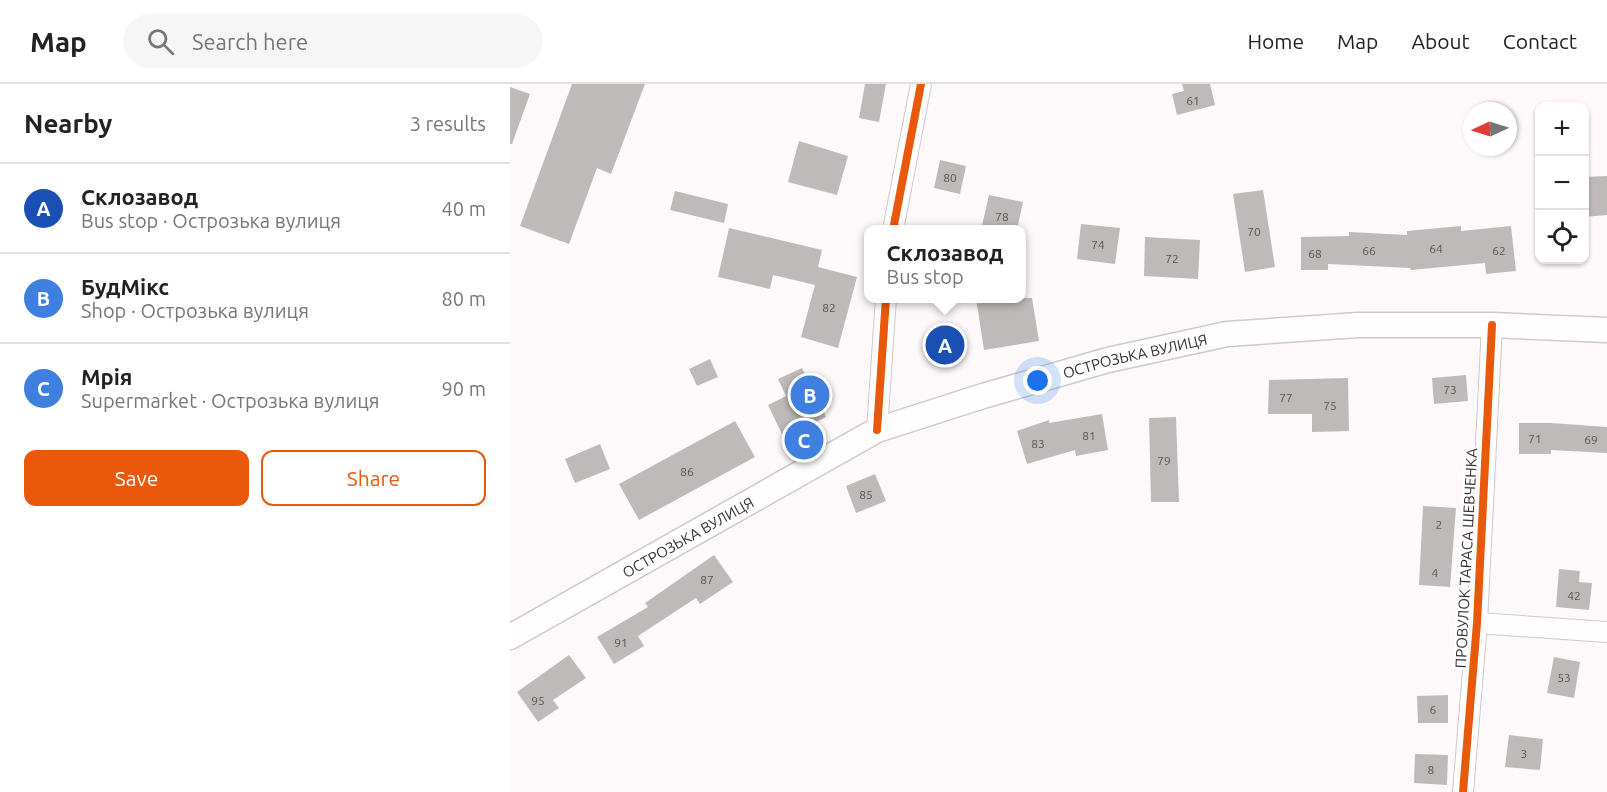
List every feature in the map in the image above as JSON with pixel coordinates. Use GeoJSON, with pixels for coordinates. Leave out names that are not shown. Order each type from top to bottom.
{"type":"FeatureCollection","features":[{"type":"Feature","properties":{"kind":"main road","name":"ОСТРОЗЬКА ВУЛИЦЯ"},"geometry":{"type":"LineString","coordinates":[[510,637],[877,430],[1108,360],[1227,334],[1358,325],[1491,325],[1607,330]]}},
{"type":"Feature","properties":{"kind":"street"},"geometry":{"type":"LineString","coordinates":[[893,225],[921,84]]}},
{"type":"Feature","properties":{"kind":"street"},"geometry":{"type":"LineString","coordinates":[[877,430],[886,303]]}},
{"type":"Feature","properties":{"kind":"street","name":"ПРОВУЛОК ТАРАСА ШЕВЧЕНКА"},"geometry":{"type":"LineString","coordinates":[[1463,792],[1477,623],[1491,325]]}},
{"type":"Feature","properties":{"kind":"street"},"geometry":{"type":"LineString","coordinates":[[1477,623],[1607,632]]}},
{"type":"Feature","properties":{"kind":"building"},"geometry":{"type":"Polygon","coordinates":[[[572,84],[645,84],[611,174],[597,168],[569,244],[520,226],[572,84]]]}},
{"type":"Feature","properties":{"kind":"building"},"geometry":{"type":"Polygon","coordinates":[[[865,84],[886,84],[879,122],[859,118],[865,84]]]}},
{"type":"Feature","properties":{"kind":"building"},"geometry":{"type":"Polygon","coordinates":[[[1182,84],[1210,84],[1215,105],[1177,115],[1172,94],[1184,91],[1182,84]]]}},
{"type":"Feature","properties":{"kind":"building"},"geometry":{"type":"Polygon","coordinates":[[[510,87],[530,94],[512,144],[510,144],[510,87]]]}},
{"type":"Feature","properties":{"kind":"building"},"geometry":{"type":"Polygon","coordinates":[[[799,141],[848,156],[837,195],[788,182],[799,141]]]}},
{"type":"Feature","properties":{"kind":"building"},"geometry":{"type":"Polygon","coordinates":[[[940,160],[966,166],[960,194],[934,188],[940,160]]]}},
{"type":"Feature","properties":{"kind":"building"},"geometry":{"type":"Polygon","coordinates":[[[1607,176],[1607,215],[1589,217],[1589,177],[1607,176]]]}},
{"type":"Feature","properties":{"kind":"building"},"geometry":{"type":"Polygon","coordinates":[[[1263,190],[1275,267],[1245,272],[1233,194],[1263,190]]]}},
{"type":"Feature","properties":{"kind":"building"},"geometry":{"type":"Polygon","coordinates":[[[675,191],[728,204],[724,223],[670,210],[675,191]]]}},
{"type":"Feature","properties":{"kind":"building"},"geometry":{"type":"Polygon","coordinates":[[[989,195],[1023,202],[1018,225],[982,225],[989,195]]]}},
{"type":"Feature","properties":{"kind":"building"},"geometry":{"type":"Polygon","coordinates":[[[1081,224],[1120,228],[1115,264],[1077,259],[1081,224]]]}},
{"type":"Feature","properties":{"kind":"building"},"geometry":{"type":"Polygon","coordinates":[[[1461,226],[1461,231],[1511,226],[1516,271],[1486,274],[1485,263],[1411,270],[1410,268],[1328,264],[1328,270],[1301,270],[1301,237],[1349,236],[1349,232],[1407,235],[1407,231],[1461,226]]]}},
{"type":"Feature","properties":{"kind":"building"},"geometry":{"type":"Polygon","coordinates":[[[729,228],[822,250],[818,267],[857,277],[838,348],[801,337],[815,285],[773,275],[770,289],[718,277],[729,228]]]}},
{"type":"Feature","properties":{"kind":"building"},"geometry":{"type":"Polygon","coordinates":[[[1145,237],[1200,240],[1198,279],[1144,276],[1145,237]]]}},
{"type":"Feature","properties":{"kind":"building"},"geometry":{"type":"Polygon","coordinates":[[[1026,298],[1032,298],[1039,341],[984,350],[977,303],[1026,303],[1026,298]]]}},
{"type":"Feature","properties":{"kind":"building"},"geometry":{"type":"Polygon","coordinates":[[[710,359],[718,377],[697,386],[689,369],[710,359]]]}},
{"type":"Feature","properties":{"kind":"building"},"geometry":{"type":"Polygon","coordinates":[[[802,368],[826,417],[802,429],[810,446],[792,455],[768,405],[786,396],[778,379],[802,368]]]}},
{"type":"Feature","properties":{"kind":"building"},"geometry":{"type":"Polygon","coordinates":[[[1466,375],[1468,401],[1434,404],[1432,378],[1466,375]]]}},
{"type":"Feature","properties":{"kind":"building"},"geometry":{"type":"Polygon","coordinates":[[[1348,378],[1349,431],[1312,432],[1312,414],[1268,414],[1269,380],[1348,378]]]}},
{"type":"Feature","properties":{"kind":"building"},"geometry":{"type":"Polygon","coordinates":[[[1102,414],[1108,450],[1076,456],[1075,450],[1027,464],[1017,431],[1049,420],[1049,423],[1102,414]]]}},
{"type":"Feature","properties":{"kind":"building"},"geometry":{"type":"Polygon","coordinates":[[[1176,417],[1179,502],[1151,502],[1149,418],[1176,417]]]}},
{"type":"Feature","properties":{"kind":"building"},"geometry":{"type":"Polygon","coordinates":[[[735,421],[755,457],[639,520],[619,484],[735,421]]]}},
{"type":"Feature","properties":{"kind":"building"},"geometry":{"type":"Polygon","coordinates":[[[1519,423],[1607,427],[1607,453],[1551,450],[1551,454],[1519,454],[1519,423]]]}},
{"type":"Feature","properties":{"kind":"building"},"geometry":{"type":"Polygon","coordinates":[[[600,444],[610,469],[575,483],[565,459],[600,444]]]}},
{"type":"Feature","properties":{"kind":"building"},"geometry":{"type":"Polygon","coordinates":[[[875,474],[886,501],[856,513],[846,486],[875,474]]]}},
{"type":"Feature","properties":{"kind":"building"},"geometry":{"type":"Polygon","coordinates":[[[1423,506],[1456,508],[1450,587],[1419,585],[1423,506]]]}},
{"type":"Feature","properties":{"kind":"building"},"geometry":{"type":"Polygon","coordinates":[[[714,555],[733,582],[700,604],[696,598],[638,636],[644,646],[614,664],[597,637],[648,607],[645,603],[714,555]]]}},
{"type":"Feature","properties":{"kind":"building"},"geometry":{"type":"Polygon","coordinates":[[[1559,569],[1580,571],[1579,582],[1592,583],[1589,610],[1556,607],[1559,569]]]}},
{"type":"Feature","properties":{"kind":"building"},"geometry":{"type":"Polygon","coordinates":[[[569,655],[586,678],[553,700],[559,708],[538,722],[517,692],[569,655]]]}},
{"type":"Feature","properties":{"kind":"building"},"geometry":{"type":"Polygon","coordinates":[[[1554,657],[1580,662],[1574,698],[1547,693],[1554,657]]]}},
{"type":"Feature","properties":{"kind":"building"},"geometry":{"type":"Polygon","coordinates":[[[1448,695],[1448,723],[1418,723],[1417,696],[1448,695]]]}},
{"type":"Feature","properties":{"kind":"building"},"geometry":{"type":"Polygon","coordinates":[[[1509,735],[1543,739],[1540,770],[1505,767],[1509,735]]]}},
{"type":"Feature","properties":{"kind":"building"},"geometry":{"type":"Polygon","coordinates":[[[1415,754],[1448,755],[1447,785],[1414,783],[1415,754]]]}},
{"type":"Feature","properties":{"kind":"cycle path"},"geometry":{"type":"LineString","coordinates":[[894,225],[921,84]]}},
{"type":"Feature","properties":{"kind":"cycle path"},"geometry":{"type":"LineString","coordinates":[[877,430],[886,303]]}},
{"type":"Feature","properties":{"kind":"cycle path"},"geometry":{"type":"LineString","coordinates":[[1463,792],[1477,623],[1492,325]]}},
{"type":"Feature","properties":{"kind":"place","name":"Склозавод"},"geometry":{"type":"Point","coordinates":[945,345]}},
{"type":"Feature","properties":{"kind":"place","name":"БудМікс"},"geometry":{"type":"Point","coordinates":[810,395]}},
{"type":"Feature","properties":{"kind":"place","name":"Мрія"},"geometry":{"type":"Point","coordinates":[804,440]}}]}
